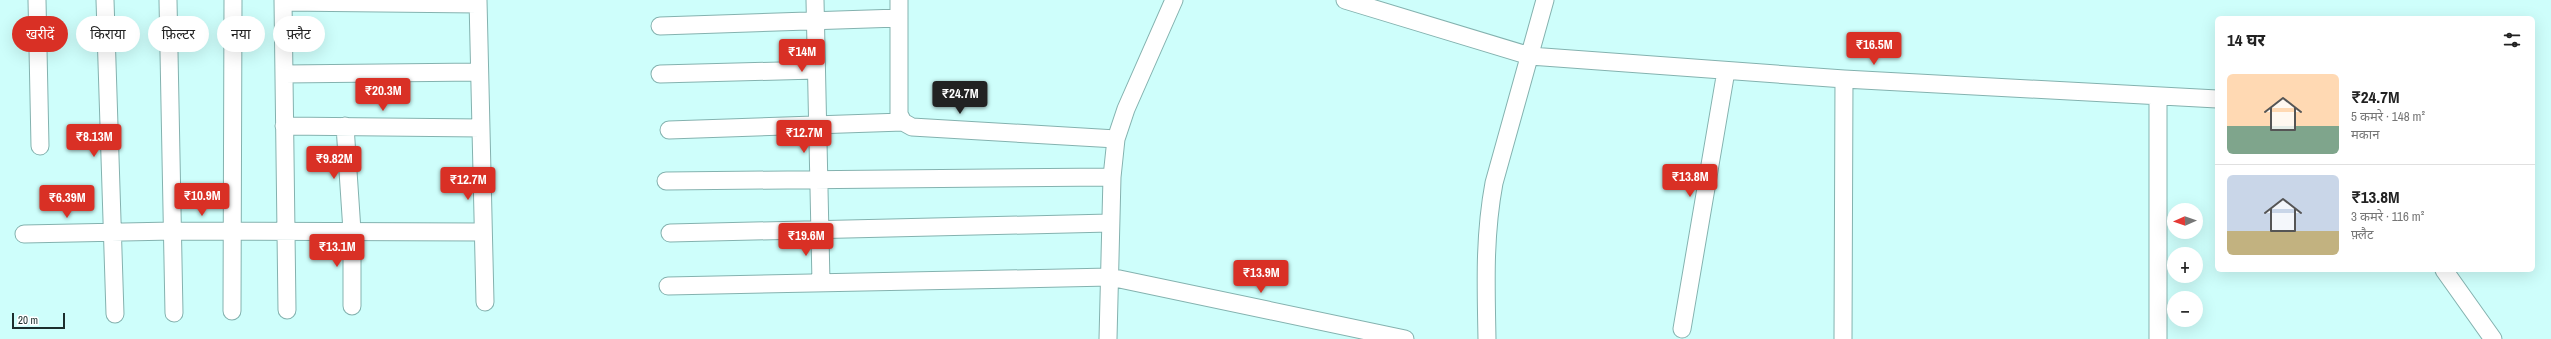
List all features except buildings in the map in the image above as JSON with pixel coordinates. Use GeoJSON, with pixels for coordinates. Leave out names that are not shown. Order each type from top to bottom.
{"type":"FeatureCollection","features":[{"type":"Feature","properties":{"kind":"street"},"geometry":{"type":"LineString","coordinates":[[37,0],[40,146]]}},
{"type":"Feature","properties":{"kind":"street"},"geometry":{"type":"LineString","coordinates":[[105,0],[111,232],[115,314]]}},
{"type":"Feature","properties":{"kind":"street"},"geometry":{"type":"LineString","coordinates":[[168,0],[174,313]]}},
{"type":"Feature","properties":{"kind":"street"},"geometry":{"type":"LineString","coordinates":[[232,311],[231,232],[233,0]]}},
{"type":"Feature","properties":{"kind":"street"},"geometry":{"type":"LineString","coordinates":[[815,0],[821,283]]}},
{"type":"Feature","properties":{"kind":"street"},"geometry":{"type":"LineString","coordinates":[[899,0],[899,114],[903,122]]}},
{"type":"Feature","properties":{"kind":"street"},"geometry":{"type":"LineString","coordinates":[[1108,339],[1110,223],[1112,177],[1116,139],[1126,109],[1174,0]]}},
{"type":"Feature","properties":{"kind":"street"},"geometry":{"type":"LineString","coordinates":[[1345,0],[1530,56],[1844,79],[2158,98],[2215,99]]}},
{"type":"Feature","properties":{"kind":"street"},"geometry":{"type":"LineString","coordinates":[[1487,339],[1485,246],[1494,183],[1545,0]]}},
{"type":"Feature","properties":{"kind":"street"},"geometry":{"type":"LineString","coordinates":[[287,310],[283,1],[478,2],[485,302]]}},
{"type":"Feature","properties":{"kind":"street"},"geometry":{"type":"LineString","coordinates":[[660,26],[899,18]]}},
{"type":"Feature","properties":{"kind":"street"},"geometry":{"type":"LineString","coordinates":[[660,74],[816,70]]}},
{"type":"Feature","properties":{"kind":"street"},"geometry":{"type":"LineString","coordinates":[[1682,329],[1726,71]]}},
{"type":"Feature","properties":{"kind":"street"},"geometry":{"type":"LineString","coordinates":[[284,74],[480,72]]}},
{"type":"Feature","properties":{"kind":"street"},"geometry":{"type":"LineString","coordinates":[[1843,339],[1844,79]]}},
{"type":"Feature","properties":{"kind":"street"},"geometry":{"type":"LineString","coordinates":[[2158,98],[2158,339]]}},
{"type":"Feature","properties":{"kind":"street"},"geometry":{"type":"LineString","coordinates":[[669,130],[903,122],[912,127],[1116,139]]}},
{"type":"Feature","properties":{"kind":"street"},"geometry":{"type":"LineString","coordinates":[[284,126],[481,128]]}},
{"type":"Feature","properties":{"kind":"street"},"geometry":{"type":"LineString","coordinates":[[345,126],[352,231],[352,306]]}},
{"type":"Feature","properties":{"kind":"street"},"geometry":{"type":"LineString","coordinates":[[666,181],[819,182],[1112,177]]}},
{"type":"Feature","properties":{"kind":"street"},"geometry":{"type":"LineString","coordinates":[[670,233],[1110,223]]}},
{"type":"Feature","properties":{"kind":"street"},"geometry":{"type":"LineString","coordinates":[[24,234],[286,230],[483,232]]}},
{"type":"Feature","properties":{"kind":"street"},"geometry":{"type":"LineString","coordinates":[[2445,272],[2493,339]]}},
{"type":"Feature","properties":{"kind":"street"},"geometry":{"type":"LineString","coordinates":[[668,286],[1110,277],[1405,339]]}}]}
